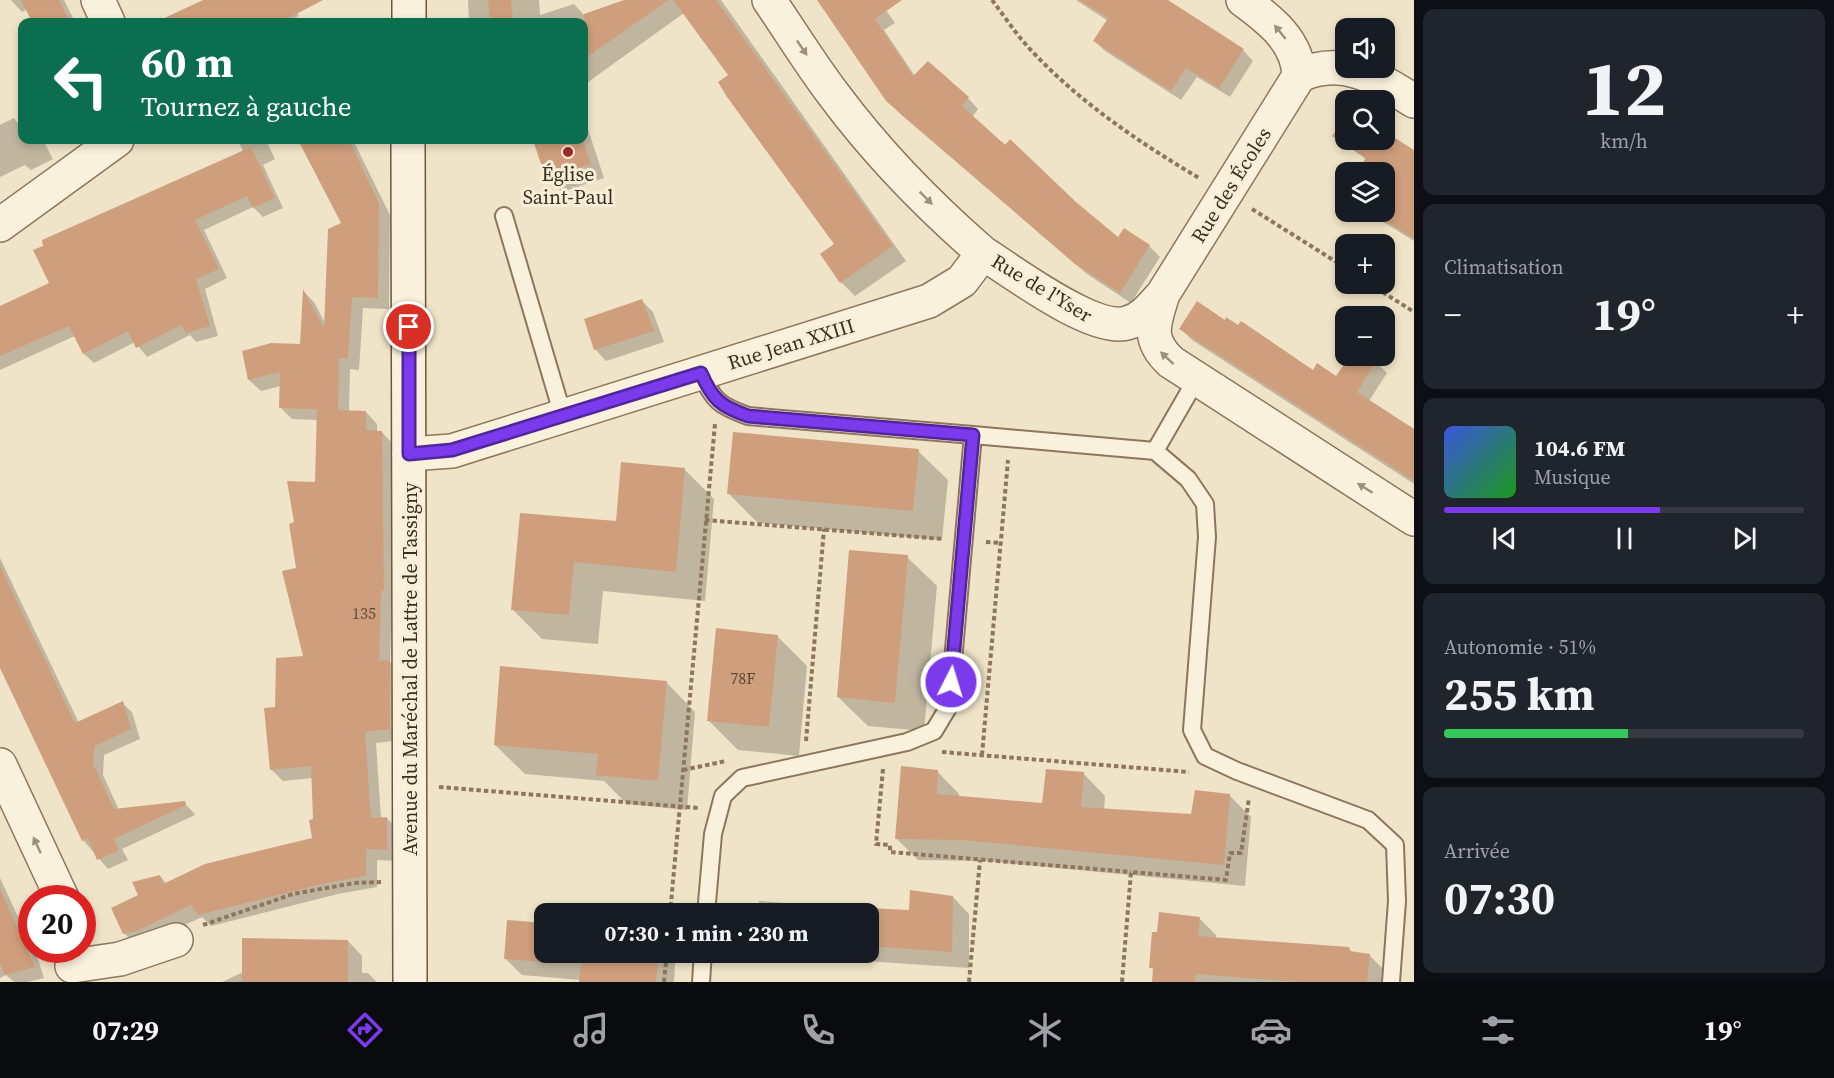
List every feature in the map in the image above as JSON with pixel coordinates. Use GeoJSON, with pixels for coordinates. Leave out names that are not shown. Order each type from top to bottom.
{"type":"FeatureCollection","features":[{"type":"Feature","properties":{"kind":"street"},"geometry":{"type":"LineString","coordinates":[[98,0],[106,18]]}},
{"type":"Feature","properties":{"kind":"street"},"geometry":{"type":"LineString","coordinates":[[409,0],[409,18]]}},
{"type":"Feature","properties":{"kind":"street","name":"Rue de l'Yser"},"geometry":{"type":"LineString","coordinates":[[769,0],[834,96],[861,128],[917,189],[983,253],[1084,316],[1113,326],[1129,323],[1143,315],[1163,294]]}},
{"type":"Feature","properties":{"kind":"street"},"geometry":{"type":"LineString","coordinates":[[1243,0],[1278,28],[1299,61],[1299,76],[1321,66],[1357,71],[1414,101]]}},
{"type":"Feature","properties":{"kind":"street","name":"Rue des Écoles"},"geometry":{"type":"LineString","coordinates":[[1163,294],[1299,76]]}},
{"type":"Feature","properties":{"kind":"street"},"geometry":{"type":"LineString","coordinates":[[0,225],[111,144]]}},
{"type":"Feature","properties":{"kind":"street","name":"Avenue du Maréchal de Lattre de Tassigny"},"geometry":{"type":"LineString","coordinates":[[408,144],[410,982]]}},
{"type":"Feature","properties":{"kind":"street","name":"Rue Jean XXIII"},"geometry":{"type":"LineString","coordinates":[[409,454],[452,450],[929,301],[962,281],[983,253]]}},
{"type":"Feature","properties":{"kind":"street"},"geometry":{"type":"LineString","coordinates":[[1163,294],[1156,316],[1155,343],[1171,362],[1414,519]]}},
{"type":"Feature","properties":{"kind":"street"},"geometry":{"type":"LineString","coordinates":[[0,765],[56,885]]}},
{"type":"Feature","properties":{"kind":"street"},"geometry":{"type":"LineString","coordinates":[[68,966],[120,959],[176,940]]}},
{"type":"Feature","properties":{"kind":"lane"},"geometry":{"type":"LineString","coordinates":[[504,216],[563,416]]}},
{"type":"Feature","properties":{"kind":"lane"},"geometry":{"type":"LineString","coordinates":[[701,373],[709,392],[722,407],[748,416],[1155,451],[1188,479],[1205,504],[1207,537],[1192,730],[1205,756],[1252,777],[1368,820],[1395,845],[1397,901],[1391,982]]}},
{"type":"Feature","properties":{"kind":"lane"},"geometry":{"type":"LineString","coordinates":[[1155,451],[1196,380]]}},
{"type":"Feature","properties":{"kind":"lane"},"geometry":{"type":"LineString","coordinates":[[707,903],[713,834],[719,810],[723,796],[742,778],[907,742],[934,731],[949,706],[973,435]]}},
{"type":"Feature","properties":{"kind":"lane"},"geometry":{"type":"LineString","coordinates":[[701,982],[702,963]]}},
{"type":"Feature","properties":{"kind":"path"},"geometry":{"type":"LineString","coordinates":[[992,0],[1023,41],[1063,79],[1119,126],[1171,162],[1335,261]]}},
{"type":"Feature","properties":{"kind":"path"},"geometry":{"type":"LineString","coordinates":[[1386,294],[1414,312]]}},
{"type":"Feature","properties":{"kind":"path"},"geometry":{"type":"LineString","coordinates":[[671,903],[713,429],[722,407]]}},
{"type":"Feature","properties":{"kind":"path"},"geometry":{"type":"LineString","coordinates":[[982,755],[1010,438]]}},
{"type":"Feature","properties":{"kind":"path"},"geometry":{"type":"LineString","coordinates":[[705,520],[1000,543]]}},
{"type":"Feature","properties":{"kind":"path"},"geometry":{"type":"LineString","coordinates":[[806,745],[824,529]]}},
{"type":"Feature","properties":{"kind":"path"},"geometry":{"type":"LineString","coordinates":[[885,747],[876,843],[890,845],[890,852],[980,860],[1226,880],[1230,853],[1241,854],[1252,777]]}},
{"type":"Feature","properties":{"kind":"path"},"geometry":{"type":"LineString","coordinates":[[939,752],[1194,772]]}},
{"type":"Feature","properties":{"kind":"path"},"geometry":{"type":"LineString","coordinates":[[683,770],[728,761]]}},
{"type":"Feature","properties":{"kind":"path"},"geometry":{"type":"LineString","coordinates":[[410,784],[719,810]]}},
{"type":"Feature","properties":{"kind":"path"},"geometry":{"type":"LineString","coordinates":[[969,982],[980,860]]}},
{"type":"Feature","properties":{"kind":"path"},"geometry":{"type":"LineString","coordinates":[[1122,982],[1131,872]]}},
{"type":"Feature","properties":{"kind":"path"},"geometry":{"type":"LineString","coordinates":[[176,940],[212,920],[293,894],[354,884],[410,880]]}},
{"type":"Feature","properties":{"kind":"path"},"geometry":{"type":"LineString","coordinates":[[664,982],[666,963]]}},
{"type":"Feature","properties":{"kind":"building"},"geometry":{"type":"Polygon","coordinates":[[[21,0],[59,0],[68,18],[30,18],[21,0]]]}},
{"type":"Feature","properties":{"kind":"building"},"geometry":{"type":"Polygon","coordinates":[[[203,0],[323,0],[289,18],[165,18],[203,0]]]}},
{"type":"Feature","properties":{"kind":"building"},"geometry":{"type":"Polygon","coordinates":[[[488,0],[511,0],[513,18],[490,18],[488,0]]]}},
{"type":"Feature","properties":{"kind":"building"},"geometry":{"type":"Polygon","coordinates":[[[624,0],[669,0],[588,56],[588,18],[584,18],[584,14],[624,0]]]}},
{"type":"Feature","properties":{"kind":"building"},"geometry":{"type":"Polygon","coordinates":[[[673,0],[716,0],[893,246],[840,283],[820,254],[834,244],[727,97],[718,82],[728,75],[673,0]]]}},
{"type":"Feature","properties":{"kind":"building"},"geometry":{"type":"Polygon","coordinates":[[[817,0],[902,0],[875,19],[913,76],[928,61],[969,97],[962,106],[1005,145],[1010,139],[1076,202],[1118,237],[1124,228],[1150,245],[1120,293],[1075,264],[886,101],[817,0]]]}},
{"type":"Feature","properties":{"kind":"building"},"geometry":{"type":"Polygon","coordinates":[[[1079,0],[1168,0],[1244,49],[1219,88],[1186,68],[1171,91],[1093,41],[1108,18],[1079,0]]]}},
{"type":"Feature","properties":{"kind":"building"},"geometry":{"type":"Polygon","coordinates":[[[1395,138],[1414,150],[1414,239],[1387,222],[1395,222],[1395,162],[1363,162],[1366,158],[1354,150],[1395,150],[1395,138]]]}},
{"type":"Feature","properties":{"kind":"building"},"geometry":{"type":"Polygon","coordinates":[[[300,144],[351,144],[379,203],[378,298],[352,297],[348,359],[339,358],[338,410],[366,411],[366,430],[382,431],[384,591],[381,591],[379,661],[390,660],[390,729],[365,732],[371,818],[387,817],[387,850],[366,849],[366,876],[326,883],[198,915],[191,905],[139,930],[123,934],[111,908],[138,895],[132,882],[160,875],[163,884],[205,864],[312,838],[309,820],[313,819],[311,766],[270,770],[264,708],[275,707],[276,658],[303,656],[282,571],[296,568],[289,524],[294,522],[287,481],[315,482],[317,409],[279,408],[280,372],[248,380],[242,351],[271,343],[300,344],[303,289],[324,328],[328,229],[341,223],[300,144]]]}},
{"type":"Feature","properties":{"kind":"building","name":"Église Saint-Paul"},"geometry":{"type":"Polygon","coordinates":[[[534,144],[584,144],[591,164],[546,179],[534,144]]]}},
{"type":"Feature","properties":{"kind":"building"},"geometry":{"type":"Polygon","coordinates":[[[251,147],[275,198],[253,208],[247,196],[195,220],[219,269],[196,279],[210,326],[186,333],[181,325],[136,348],[128,331],[83,354],[69,326],[0,356],[0,306],[49,283],[33,250],[43,246],[42,240],[251,147]]]}},
{"type":"Feature","properties":{"kind":"building"},"geometry":{"type":"Polygon","coordinates":[[[642,299],[654,331],[594,350],[584,319],[642,299]]]}},
{"type":"Feature","properties":{"kind":"building"},"geometry":{"type":"Polygon","coordinates":[[[1197,301],[1225,320],[1226,317],[1238,325],[1241,321],[1313,370],[1317,363],[1336,376],[1343,366],[1374,366],[1357,392],[1414,429],[1414,481],[1179,329],[1197,301]]]}},
{"type":"Feature","properties":{"kind":"building"},"geometry":{"type":"Polygon","coordinates":[[[733,432],[919,449],[913,511],[727,494],[733,432]]]}},
{"type":"Feature","properties":{"kind":"building"},"geometry":{"type":"Polygon","coordinates":[[[621,462],[685,468],[676,572],[574,562],[569,615],[511,610],[520,513],[616,521],[621,462]]]}},
{"type":"Feature","properties":{"kind":"building"},"geometry":{"type":"Polygon","coordinates":[[[849,550],[908,555],[895,703],[837,697],[849,550]]]}},
{"type":"Feature","properties":{"kind":"building"},"geometry":{"type":"Polygon","coordinates":[[[0,566],[75,723],[123,701],[131,729],[95,746],[93,764],[114,809],[185,801],[186,805],[114,839],[119,850],[97,860],[88,838],[82,841],[0,668],[0,566]]]}},
{"type":"Feature","properties":{"kind":"building"},"geometry":{"type":"Polygon","coordinates":[[[716,628],[778,635],[769,727],[707,721],[716,628]]]}},
{"type":"Feature","properties":{"kind":"building"},"geometry":{"type":"Polygon","coordinates":[[[500,666],[667,681],[658,781],[596,775],[598,754],[494,745],[500,666]]]}},
{"type":"Feature","properties":{"kind":"building"},"geometry":{"type":"Polygon","coordinates":[[[901,766],[938,770],[937,794],[1042,803],[1046,769],[1084,772],[1081,807],[1191,814],[1195,790],[1230,794],[1224,865],[962,840],[895,839],[901,766]]]}},
{"type":"Feature","properties":{"kind":"building"},"geometry":{"type":"Polygon","coordinates":[[[0,889],[18,929],[18,963],[33,963],[35,967],[5,975],[0,964],[0,889]]]}},
{"type":"Feature","properties":{"kind":"building"},"geometry":{"type":"Polygon","coordinates":[[[910,890],[953,896],[952,952],[879,947],[879,909],[909,910],[910,890]]]}},
{"type":"Feature","properties":{"kind":"building"},"geometry":{"type":"Polygon","coordinates":[[[1159,912],[1200,917],[1198,936],[1349,947],[1350,951],[1370,954],[1367,982],[1298,982],[1196,974],[1195,982],[1152,982],[1153,968],[1149,968],[1152,932],[1157,932],[1159,912]]]}},
{"type":"Feature","properties":{"kind":"building"},"geometry":{"type":"Polygon","coordinates":[[[507,920],[534,922],[534,961],[504,959],[507,920]]]}},
{"type":"Feature","properties":{"kind":"building"},"geometry":{"type":"Polygon","coordinates":[[[242,938],[348,940],[348,982],[242,982],[242,938]]]}},
{"type":"Feature","properties":{"kind":"building"},"geometry":{"type":"Polygon","coordinates":[[[581,963],[658,963],[656,982],[579,982],[581,963]]]}},
{"type":"Feature","properties":{"kind":"place","name":"Église Saint-Paul"},"geometry":{"type":"Point","coordinates":[568,152]}},
{"type":"Feature","properties":{"kind":"route"},"geometry":{"type":"LineString","coordinates":[[409,327],[409,454],[452,450],[701,373],[709,392],[722,407],[748,416],[973,435],[951,682]]}}]}
